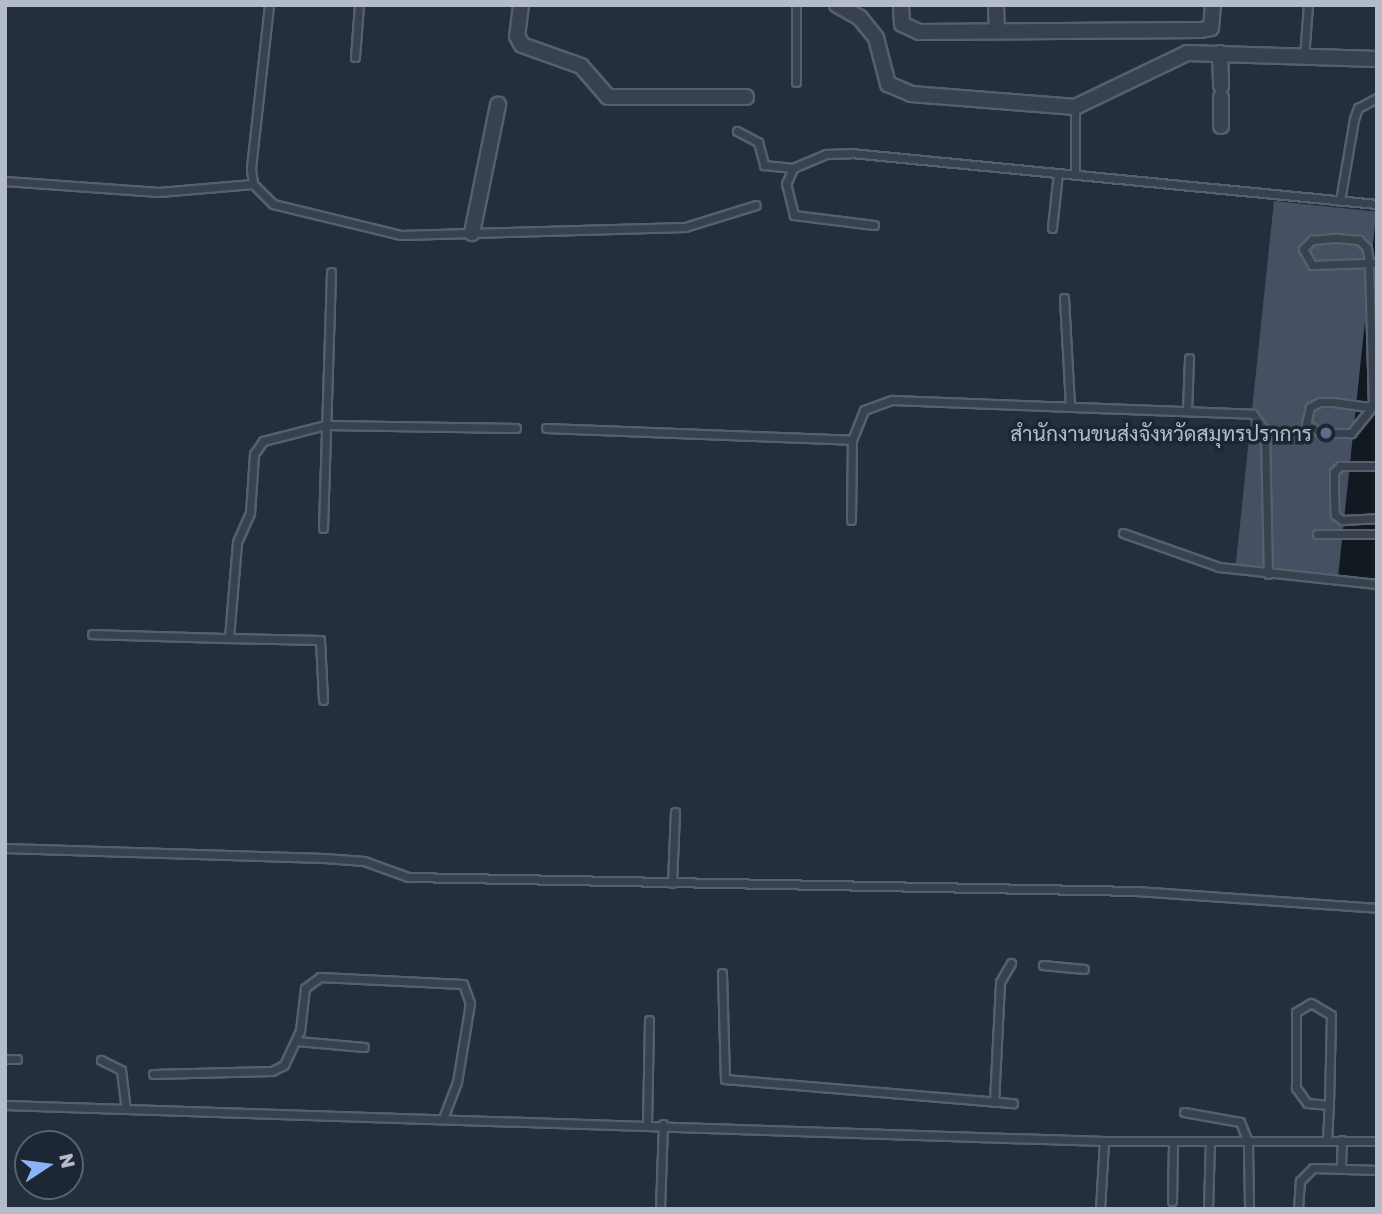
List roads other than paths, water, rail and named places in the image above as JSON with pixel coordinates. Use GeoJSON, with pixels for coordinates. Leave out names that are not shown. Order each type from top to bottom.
{"type":"FeatureCollection","features":[{"type":"Feature","properties":{"kind":"street"},"geometry":{"type":"LineString","coordinates":[[521,5],[516,36],[522,45],[581,66],[608,97],[746,97]]}},
{"type":"Feature","properties":{"kind":"street"},"geometry":{"type":"LineString","coordinates":[[837,5],[860,18],[876,38],[882,71],[896,90],[1075,107],[1187,53],[1377,59]]}},
{"type":"Feature","properties":{"kind":"street"},"geometry":{"type":"LineString","coordinates":[[901,5],[907,30],[1201,30],[1211,28],[1213,5]]}},
{"type":"Feature","properties":{"kind":"street"},"geometry":{"type":"LineString","coordinates":[[996,5],[997,30]]}},
{"type":"Feature","properties":{"kind":"street"},"geometry":{"type":"LineString","coordinates":[[1220,53],[1221,126]]}},
{"type":"Feature","properties":{"kind":"street"},"geometry":{"type":"LineString","coordinates":[[472,233],[498,105]]}},
{"type":"Feature","properties":{"kind":"lane"},"geometry":{"type":"LineString","coordinates":[[253,184],[269,5]]}},
{"type":"Feature","properties":{"kind":"lane"},"geometry":{"type":"LineString","coordinates":[[355,57],[359,5]]}},
{"type":"Feature","properties":{"kind":"lane"},"geometry":{"type":"LineString","coordinates":[[796,5],[796,82]]}},
{"type":"Feature","properties":{"kind":"lane"},"geometry":{"type":"LineString","coordinates":[[1304,57],[1308,5]]}},
{"type":"Feature","properties":{"kind":"lane"},"geometry":{"type":"LineString","coordinates":[[1340,201],[1354,119],[1358,108],[1377,98]]}},
{"type":"Feature","properties":{"kind":"lane"},"geometry":{"type":"LineString","coordinates":[[1075,107],[1075,176]]}},
{"type":"Feature","properties":{"kind":"lane"},"geometry":{"type":"LineString","coordinates":[[737,131],[758,142],[764,165],[793,168],[818,156],[851,153],[1377,204]]}},
{"type":"Feature","properties":{"kind":"lane"},"geometry":{"type":"LineString","coordinates":[[793,168],[786,184],[794,215],[874,225]]}},
{"type":"Feature","properties":{"kind":"lane"},"geometry":{"type":"LineString","coordinates":[[1052,228],[1058,173]]}},
{"type":"Feature","properties":{"kind":"lane"},"geometry":{"type":"LineString","coordinates":[[5,181],[159,192],[253,184],[273,204],[401,235],[685,228],[756,205]]}},
{"type":"Feature","properties":{"kind":"lane"},"geometry":{"type":"LineString","coordinates":[[1373,263],[1312,265],[1303,250],[1312,240],[1359,240],[1373,263],[1375,406],[1351,433],[1322,433],[1306,424],[1310,407],[1320,402],[1375,406]]}},
{"type":"Feature","properties":{"kind":"lane"},"geometry":{"type":"LineString","coordinates":[[323,528],[331,272]]}},
{"type":"Feature","properties":{"kind":"lane"},"geometry":{"type":"LineString","coordinates":[[1064,298],[1070,406]]}},
{"type":"Feature","properties":{"kind":"lane"},"geometry":{"type":"LineString","coordinates":[[1187,411],[1189,358]]}},
{"type":"Feature","properties":{"kind":"lane"},"geometry":{"type":"LineString","coordinates":[[851,520],[852,440],[864,410],[892,400],[1187,411],[1260,419],[1268,574]]}},
{"type":"Feature","properties":{"kind":"lane"},"geometry":{"type":"LineString","coordinates":[[229,638],[254,454],[275,435],[326,425],[516,428]]}},
{"type":"Feature","properties":{"kind":"lane"},"geometry":{"type":"LineString","coordinates":[[546,428],[852,440]]}},
{"type":"Feature","properties":{"kind":"lane"},"geometry":{"type":"LineString","coordinates":[[1377,466],[1340,466],[1334,472],[1334,496],[1335,515],[1342,520],[1377,518]]}},
{"type":"Feature","properties":{"kind":"lane"},"geometry":{"type":"LineString","coordinates":[[1123,533],[1200,563],[1268,574],[1377,584]]}},
{"type":"Feature","properties":{"kind":"lane"},"geometry":{"type":"LineString","coordinates":[[1317,534],[1377,534]]}},
{"type":"Feature","properties":{"kind":"lane"},"geometry":{"type":"LineString","coordinates":[[92,634],[320,640],[323,700]]}},
{"type":"Feature","properties":{"kind":"lane"},"geometry":{"type":"LineString","coordinates":[[672,883],[675,812]]}},
{"type":"Feature","properties":{"kind":"lane"},"geometry":{"type":"LineString","coordinates":[[5,848],[324,858],[364,861],[408,877],[1136,891],[1377,908]]}},
{"type":"Feature","properties":{"kind":"lane"},"geometry":{"type":"LineString","coordinates":[[994,1102],[1000,982],[1011,963]]}},
{"type":"Feature","properties":{"kind":"lane"},"geometry":{"type":"LineString","coordinates":[[1043,965],[1084,969]]}},
{"type":"Feature","properties":{"kind":"lane"},"geometry":{"type":"LineString","coordinates":[[723,973],[725,1079],[1013,1103]]}},
{"type":"Feature","properties":{"kind":"lane"},"geometry":{"type":"LineString","coordinates":[[153,1074],[272,1071],[290,1060],[297,1041],[305,988],[320,976],[463,984],[470,1003],[457,1082],[443,1118]]}},
{"type":"Feature","properties":{"kind":"lane"},"geometry":{"type":"LineString","coordinates":[[1327,1140],[1329,1105],[1331,1015],[1311,1003],[1296,1012],[1296,1088],[1307,1103],[1329,1105]]}},
{"type":"Feature","properties":{"kind":"lane"},"geometry":{"type":"LineString","coordinates":[[647,1124],[649,1020]]}},
{"type":"Feature","properties":{"kind":"lane"},"geometry":{"type":"LineString","coordinates":[[297,1041],[364,1047]]}},
{"type":"Feature","properties":{"kind":"lane"},"geometry":{"type":"LineString","coordinates":[[5,1059],[17,1059]]}},
{"type":"Feature","properties":{"kind":"lane"},"geometry":{"type":"LineString","coordinates":[[101,1060],[121,1070],[126,1108]]}},
{"type":"Feature","properties":{"kind":"lane"},"geometry":{"type":"LineString","coordinates":[[5,1105],[663,1124],[1104,1142],[1377,1141]]}},
{"type":"Feature","properties":{"kind":"lane"},"geometry":{"type":"LineString","coordinates":[[1184,1112],[1240,1122],[1248,1142],[1249,1209]]}},
{"type":"Feature","properties":{"kind":"lane"},"geometry":{"type":"LineString","coordinates":[[660,1209],[663,1124]]}},
{"type":"Feature","properties":{"kind":"lane"},"geometry":{"type":"LineString","coordinates":[[1341,1165],[1342,1140]]}},
{"type":"Feature","properties":{"kind":"lane"},"geometry":{"type":"LineString","coordinates":[[1100,1209],[1104,1142]]}},
{"type":"Feature","properties":{"kind":"lane"},"geometry":{"type":"LineString","coordinates":[[1172,1201],[1173,1142]]}},
{"type":"Feature","properties":{"kind":"lane"},"geometry":{"type":"LineString","coordinates":[[1208,1209],[1210,1143]]}},
{"type":"Feature","properties":{"kind":"lane"},"geometry":{"type":"LineString","coordinates":[[1298,1209],[1306,1172],[1341,1165],[1377,1170]]}},
{"type":"Feature","properties":{"kind":"place","name":"สำนักงานขนส่งจังหวัดสมุทรปราการ"},"geometry":{"type":"Point","coordinates":[1326,433]}}]}
